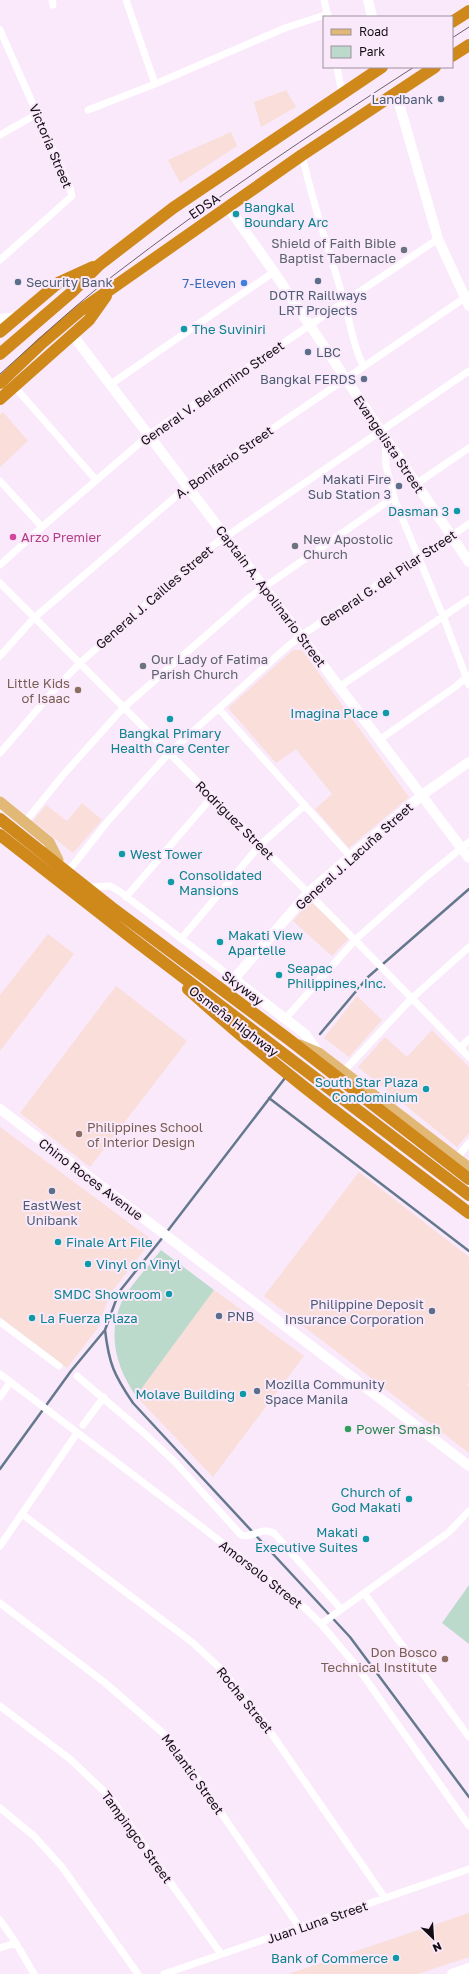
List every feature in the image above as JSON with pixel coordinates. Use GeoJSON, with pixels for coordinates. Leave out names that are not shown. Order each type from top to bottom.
{"type":"FeatureCollection","features":[{"type":"Feature","properties":{"kind":"highway"},"geometry":{"type":"LineString","coordinates":[[453,21],[469,11]]}},
{"type":"Feature","properties":{"kind":"highway"},"geometry":{"type":"LineString","coordinates":[[453,55],[469,46]]}},
{"type":"Feature","properties":{"kind":"highway","name":"EDSA"},"geometry":{"type":"LineString","coordinates":[[0,354],[71,292],[99,265],[173,208],[379,68]]}},
{"type":"Feature","properties":{"kind":"highway","name":"EDSA"},"geometry":{"type":"LineString","coordinates":[[0,383],[59,328],[81,310],[302,155],[433,68]]}},
{"type":"Feature","properties":{"kind":"highway","name":"EDSA"},"geometry":{"type":"LineString","coordinates":[[0,332],[58,283],[99,265]]}},
{"type":"Feature","properties":{"kind":"highway"},"geometry":{"type":"LineString","coordinates":[[0,399],[89,320],[112,289]]}},
{"type":"Feature","properties":{"kind":"highway","name":"Skyway"},"geometry":{"type":"LineString","coordinates":[[0,819],[111,906],[293,1043],[469,1179]]}},
{"type":"Feature","properties":{"kind":"highway","name":"Skyway"},"geometry":{"type":"LineString","coordinates":[[1,840],[469,1195]]}},
{"type":"Feature","properties":{"kind":"highway"},"geometry":{"type":"LineString","coordinates":[[170,967],[181,983],[270,1060],[339,1116],[469,1213]]}},
{"type":"Feature","properties":{"kind":"main road","name":"Osmeña Highway"},"geometry":{"type":"LineString","coordinates":[[0,802],[49,842],[58,860]]}},
{"type":"Feature","properties":{"kind":"main road","name":"Osmeña Highway"},"geometry":{"type":"LineString","coordinates":[[0,814],[299,1045],[319,1053],[469,1168]]}},
{"type":"Feature","properties":{"kind":"main road","name":"Osmeña Highway"},"geometry":{"type":"LineString","coordinates":[[1,840],[130,942],[469,1200]]}},
{"type":"Feature","properties":{"kind":"street"},"geometry":{"type":"LineString","coordinates":[[126,0],[155,84]]}},
{"type":"Feature","properties":{"kind":"street"},"geometry":{"type":"LineString","coordinates":[[324,0],[328,16]]}},
{"type":"Feature","properties":{"kind":"street"},"geometry":{"type":"LineString","coordinates":[[368,0],[372,16]]}},
{"type":"Feature","properties":{"kind":"street"},"geometry":{"type":"LineString","coordinates":[[88,110],[155,84],[285,28],[323,17]]}},
{"type":"Feature","properties":{"kind":"street","name":"Victoria Street"},"geometry":{"type":"LineString","coordinates":[[0,32],[70,188],[72,196],[0,260]]}},
{"type":"Feature","properties":{"kind":"street"},"geometry":{"type":"LineString","coordinates":[[337,68],[342,94]]}},
{"type":"Feature","properties":{"kind":"street"},"geometry":{"type":"LineString","coordinates":[[396,92],[438,240],[467,299]]}},
{"type":"Feature","properties":{"kind":"street"},"geometry":{"type":"LineString","coordinates":[[0,134],[37,114]]}},
{"type":"Feature","properties":{"kind":"street"},"geometry":{"type":"LineString","coordinates":[[302,155],[322,235],[344,302],[357,352],[363,365]]}},
{"type":"Feature","properties":{"kind":"street","name":"Evangelista Street"},"geometry":{"type":"LineString","coordinates":[[228,207],[310,325],[382,435],[469,562]]}},
{"type":"Feature","properties":{"kind":"street","name":"General V. Belarmino Street"},"geometry":{"type":"LineString","coordinates":[[0,565],[149,435],[438,240]]}},
{"type":"Feature","properties":{"kind":"street"},"geometry":{"type":"LineString","coordinates":[[111,384],[274,272]]}},
{"type":"Feature","properties":{"kind":"street","name":"A. Bonifacio Street"},"geometry":{"type":"LineString","coordinates":[[0,656],[34,618],[188,486],[363,365],[467,299]]}},
{"type":"Feature","properties":{"kind":"street"},"geometry":{"type":"LineString","coordinates":[[0,319],[17,317]]}},
{"type":"Feature","properties":{"kind":"street","name":"Captain A. Apolinario Street"},"geometry":{"type":"LineString","coordinates":[[72,334],[226,535],[379,740],[465,845],[469,858]]}},
{"type":"Feature","properties":{"kind":"street","name":"General J. Cailles Street"},"geometry":{"type":"LineString","coordinates":[[0,753],[55,689],[80,663],[226,535],[382,435],[469,371]]}},
{"type":"Feature","properties":{"kind":"street"},"geometry":{"type":"LineString","coordinates":[[14,386],[96,480]]}},
{"type":"Feature","properties":{"kind":"street"},"geometry":{"type":"LineString","coordinates":[[379,740],[468,679],[394,498],[386,466],[382,435]]}},
{"type":"Feature","properties":{"kind":"street"},"geometry":{"type":"LineString","coordinates":[[416,484],[469,448]]}},
{"type":"Feature","properties":{"kind":"street"},"geometry":{"type":"LineString","coordinates":[[0,481],[42,527]]}},
{"type":"Feature","properties":{"kind":"street"},"geometry":{"type":"LineString","coordinates":[[25,822],[64,774],[123,708],[264,586],[394,498]]}},
{"type":"Feature","properties":{"kind":"street","name":"General G. del Pilar Street"},"geometry":{"type":"LineString","coordinates":[[70,869],[112,816],[168,754],[301,636],[469,524]]}},
{"type":"Feature","properties":{"kind":"street","name":"Rodriguez Street"},"geometry":{"type":"LineString","coordinates":[[0,583],[168,754],[355,940],[469,1057]]}},
{"type":"Feature","properties":{"kind":"street"},"geometry":{"type":"LineString","coordinates":[[339,687],[469,599]]}},
{"type":"Feature","properties":{"kind":"street"},"geometry":{"type":"LineString","coordinates":[[219,708],[350,856]]}},
{"type":"Feature","properties":{"kind":"street","name":"General J. Lacuña Street"},"geometry":{"type":"LineString","coordinates":[[234,979],[308,893],[422,794],[469,762]]}},
{"type":"Feature","properties":{"kind":"street"},"geometry":{"type":"LineString","coordinates":[[126,897],[212,797]]}},
{"type":"Feature","properties":{"kind":"street"},"geometry":{"type":"LineString","coordinates":[[181,939],[260,845],[305,805]]}},
{"type":"Feature","properties":{"kind":"street"},"geometry":{"type":"LineString","coordinates":[[285,1018],[355,940],[465,845]]}},
{"type":"Feature","properties":{"kind":"street","name":"Osmeña Highway"},"geometry":{"type":"LineString","coordinates":[[93,887],[110,886],[126,897],[310,1038],[319,1053]]}},
{"type":"Feature","properties":{"kind":"street"},"geometry":{"type":"LineString","coordinates":[[343,1072],[411,999],[469,947]]}},
{"type":"Feature","properties":{"kind":"street"},"geometry":{"type":"LineString","coordinates":[[460,1048],[469,1039]]}},
{"type":"Feature","properties":{"kind":"street","name":"Chino Roces Avenue"},"geometry":{"type":"LineString","coordinates":[[0,1109],[469,1466]]}},
{"type":"Feature","properties":{"kind":"street"},"geometry":{"type":"LineString","coordinates":[[456,1159],[469,1143]]}},
{"type":"Feature","properties":{"kind":"street"},"geometry":{"type":"LineString","coordinates":[[0,1322],[59,1366]]}},
{"type":"Feature","properties":{"kind":"street","name":"Amorsolo Street"},"geometry":{"type":"LineString","coordinates":[[0,1374],[198,1524],[305,1608],[321,1624],[358,1668],[469,1826]]}},
{"type":"Feature","properties":{"kind":"street"},"geometry":{"type":"LineString","coordinates":[[77,1376],[104,1397],[174,1462],[241,1535],[248,1536],[263,1530],[274,1533],[341,1609]]}},
{"type":"Feature","properties":{"kind":"street"},"geometry":{"type":"LineString","coordinates":[[0,1397],[10,1382]]}},
{"type":"Feature","properties":{"kind":"street"},"geometry":{"type":"LineString","coordinates":[[82,1425],[104,1397]]}},
{"type":"Feature","properties":{"kind":"street"},"geometry":{"type":"LineString","coordinates":[[0,1546],[77,1433]]}},
{"type":"Feature","properties":{"kind":"street"},"geometry":{"type":"LineString","coordinates":[[321,1624],[449,1532],[469,1512]]}},
{"type":"Feature","properties":{"kind":"street","name":"Rocha Street"},"geometry":{"type":"LineString","coordinates":[[22,1514],[193,1643],[228,1676],[260,1717],[386,1898]]}},
{"type":"Feature","properties":{"kind":"street"},"geometry":{"type":"LineString","coordinates":[[364,1593],[469,1737]]}},
{"type":"Feature","properties":{"kind":"street","name":"Melantic Street"},"geometry":{"type":"LineString","coordinates":[[0,1603],[104,1682],[163,1733],[191,1769],[300,1928]]}},
{"type":"Feature","properties":{"kind":"street","name":"Tampingco Street"},"geometry":{"type":"LineString","coordinates":[[0,1706],[70,1759],[110,1797],[221,1954]]}},
{"type":"Feature","properties":{"kind":"street"},"geometry":{"type":"LineString","coordinates":[[0,1808],[34,1836],[62,1867],[138,1974]]}},
{"type":"Feature","properties":{"kind":"street","name":"Juan Luna Street"},"geometry":{"type":"LineString","coordinates":[[164,1974],[469,1869]]}},
{"type":"Feature","properties":{"kind":"street"},"geometry":{"type":"LineString","coordinates":[[0,1920],[16,1943],[34,1974]]}},
{"type":"Feature","properties":{"kind":"street"},"geometry":{"type":"LineString","coordinates":[[0,1948],[16,1943]]}},
{"type":"Feature","properties":{"kind":"street"},"geometry":{"type":"LineString","coordinates":[[452,1974],[469,1968]]}},
{"type":"Feature","properties":{"kind":"shaded area"},"geometry":{"type":"Polygon","coordinates":[[[286,90],[296,107],[261,127],[254,102],[286,90]]]}},
{"type":"Feature","properties":{"kind":"shaded area"},"geometry":{"type":"Polygon","coordinates":[[[231,132],[237,146],[180,183],[168,160],[231,132]]]}},
{"type":"Feature","properties":{"kind":"shaded area"},"geometry":{"type":"Polygon","coordinates":[[[3,412],[28,441],[0,467],[0,415],[3,412]]]}},
{"type":"Feature","properties":{"kind":"shaded area"},"geometry":{"type":"Polygon","coordinates":[[[293,650],[302,650],[409,797],[349,848],[315,809],[332,794],[296,749],[276,763],[228,708],[293,650]]]}},
{"type":"Feature","properties":{"kind":"shaded area"},"geometry":{"type":"Polygon","coordinates":[[[82,803],[102,820],[73,853],[33,821],[46,805],[67,821],[82,803]]]}},
{"type":"Feature","properties":{"kind":"shaded area"},"geometry":{"type":"Polygon","coordinates":[[[310,901],[350,937],[332,956],[293,921],[310,901]]]}},
{"type":"Feature","properties":{"kind":"shaded area"},"geometry":{"type":"Polygon","coordinates":[[[48,934],[74,954],[0,1051],[0,995],[48,934]]]}},
{"type":"Feature","properties":{"kind":"shaded area"},"geometry":{"type":"Polygon","coordinates":[[[116,986],[187,1041],[90,1167],[20,1113],[116,986]]]}},
{"type":"Feature","properties":{"kind":"shaded area"},"geometry":{"type":"Polygon","coordinates":[[[357,996],[382,1020],[349,1057],[324,1038],[357,996]]]}},
{"type":"Feature","properties":{"kind":"shaded area"},"geometry":{"type":"Polygon","coordinates":[[[432,1030],[469,1067],[469,1133],[457,1147],[358,1067],[385,1037],[407,1057],[432,1030]]]}},
{"type":"Feature","properties":{"kind":"shaded area","name":"La Fuerza Plaza"},"geometry":{"type":"Polygon","coordinates":[[[0,1127],[152,1240],[110,1294],[97,1329],[67,1368],[0,1317],[0,1127]]]}},
{"type":"Feature","properties":{"kind":"shaded area"},"geometry":{"type":"Polygon","coordinates":[[[359,1172],[469,1257],[469,1382],[467,1385],[469,1386],[469,1453],[264,1296],[359,1172]]]}},
{"type":"Feature","properties":{"kind":"shaded area"},"geometry":{"type":"Polygon","coordinates":[[[214,1290],[304,1356],[213,1477],[136,1396],[214,1290]]]}},
{"type":"Feature","properties":{"kind":"shaded area"},"geometry":{"type":"Polygon","coordinates":[[[469,1913],[469,1957],[418,1974],[288,1974],[469,1913]]]}},
{"type":"Feature","properties":{"kind":"green space"},"geometry":{"type":"Polygon","coordinates":[[[161,1250],[214,1290],[136,1396],[123,1374],[116,1350],[115,1326],[117,1314],[125,1295],[161,1250]]]}},
{"type":"Feature","properties":{"kind":"green space"},"geometry":{"type":"Polygon","coordinates":[[[469,1585],[469,1644],[442,1623],[469,1585]]]}},
{"type":"Feature","properties":{"kind":"waterway"},"geometry":{"type":"LineString","coordinates":[[320,1034],[368,977],[469,889]]}},
{"type":"Feature","properties":{"kind":"waterway"},"geometry":{"type":"LineString","coordinates":[[166,1233],[285,1078]]}},
{"type":"Feature","properties":{"kind":"waterway"},"geometry":{"type":"LineString","coordinates":[[269,1098],[469,1251]]}},
{"type":"Feature","properties":{"kind":"waterway"},"geometry":{"type":"LineString","coordinates":[[0,1469],[71,1371],[105,1330],[119,1292],[163,1237]]}},
{"type":"Feature","properties":{"kind":"waterway"},"geometry":{"type":"LineString","coordinates":[[105,1330],[108,1352],[113,1369],[121,1385],[133,1403],[350,1637],[469,1797]]}},
{"type":"Feature","properties":{"kind":"tram line"},"geometry":{"type":"LineString","coordinates":[[453,37],[469,27]]}},
{"type":"Feature","properties":{"kind":"tram line"},"geometry":{"type":"LineString","coordinates":[[0,374],[85,299],[150,248],[262,168],[412,68]]}},
{"type":"Feature","properties":{"kind":"place","name":"Landbank"},"geometry":{"type":"Point","coordinates":[441,99]}},
{"type":"Feature","properties":{"kind":"place","name":"Bangkal Boundary Arc"},"geometry":{"type":"Point","coordinates":[236,214]}},
{"type":"Feature","properties":{"kind":"place","name":"Shield of Faith Bible Baptist Tabernacle"},"geometry":{"type":"Point","coordinates":[404,250]}},
{"type":"Feature","properties":{"kind":"place","name":"DOTR Raillways LRT Projects"},"geometry":{"type":"Point","coordinates":[318,281]}},
{"type":"Feature","properties":{"kind":"place","name":"Security Bank"},"geometry":{"type":"Point","coordinates":[18,282]}},
{"type":"Feature","properties":{"kind":"place","name":"7-Eleven"},"geometry":{"type":"Point","coordinates":[244,283]}},
{"type":"Feature","properties":{"kind":"place","name":"The Suviniri"},"geometry":{"type":"Point","coordinates":[184,329]}},
{"type":"Feature","properties":{"kind":"place","name":"LBC"},"geometry":{"type":"Point","coordinates":[308,352]}},
{"type":"Feature","properties":{"kind":"place","name":"Bangkal FERDS"},"geometry":{"type":"Point","coordinates":[364,379]}},
{"type":"Feature","properties":{"kind":"place","name":"Makati Fire Sub Station 3"},"geometry":{"type":"Point","coordinates":[399,486]}},
{"type":"Feature","properties":{"kind":"place","name":"Dasman 3"},"geometry":{"type":"Point","coordinates":[457,511]}},
{"type":"Feature","properties":{"kind":"place","name":"Arzo Premier"},"geometry":{"type":"Point","coordinates":[13,537]}},
{"type":"Feature","properties":{"kind":"place","name":"New Apostolic Church"},"geometry":{"type":"Point","coordinates":[295,546]}},
{"type":"Feature","properties":{"kind":"place","name":"Our Lady of Fatima Parish Church"},"geometry":{"type":"Point","coordinates":[143,666]}},
{"type":"Feature","properties":{"kind":"place","name":"Little Kids of Isaac"},"geometry":{"type":"Point","coordinates":[78,690]}},
{"type":"Feature","properties":{"kind":"place","name":"Imagina Place"},"geometry":{"type":"Point","coordinates":[386,713]}},
{"type":"Feature","properties":{"kind":"place","name":"Bangkal Primary Health Care Center"},"geometry":{"type":"Point","coordinates":[170,719]}},
{"type":"Feature","properties":{"kind":"place","name":"West Tower"},"geometry":{"type":"Point","coordinates":[122,854]}},
{"type":"Feature","properties":{"kind":"place","name":"Consolidated Mansions"},"geometry":{"type":"Point","coordinates":[171,882]}},
{"type":"Feature","properties":{"kind":"place","name":"Makati View Apartelle"},"geometry":{"type":"Point","coordinates":[220,942]}},
{"type":"Feature","properties":{"kind":"place","name":"Seapac Philippines, Inc."},"geometry":{"type":"Point","coordinates":[279,975]}},
{"type":"Feature","properties":{"kind":"place","name":"South Star Plaza Condominium"},"geometry":{"type":"Point","coordinates":[426,1089]}},
{"type":"Feature","properties":{"kind":"place","name":"Philippines School of Interior Design"},"geometry":{"type":"Point","coordinates":[79,1134]}},
{"type":"Feature","properties":{"kind":"place","name":"EastWest Unibank"},"geometry":{"type":"Point","coordinates":[52,1191]}},
{"type":"Feature","properties":{"kind":"place","name":"Finale Art File"},"geometry":{"type":"Point","coordinates":[58,1242]}},
{"type":"Feature","properties":{"kind":"place","name":"Vinyl on Vinyl"},"geometry":{"type":"Point","coordinates":[88,1264]}},
{"type":"Feature","properties":{"kind":"place","name":"SMDC Showroom"},"geometry":{"type":"Point","coordinates":[169,1294]}},
{"type":"Feature","properties":{"kind":"place","name":"Philippine Deposit Insurance Corporation"},"geometry":{"type":"Point","coordinates":[432,1311]}},
{"type":"Feature","properties":{"kind":"place","name":"PNB"},"geometry":{"type":"Point","coordinates":[219,1316]}},
{"type":"Feature","properties":{"kind":"place","name":"La Fuerza Plaza"},"geometry":{"type":"Point","coordinates":[32,1318]}},
{"type":"Feature","properties":{"kind":"place","name":"Mozilla Community Space Manila"},"geometry":{"type":"Point","coordinates":[257,1391]}},
{"type":"Feature","properties":{"kind":"place","name":"Molave Building"},"geometry":{"type":"Point","coordinates":[243,1394]}},
{"type":"Feature","properties":{"kind":"place","name":"Power Smash"},"geometry":{"type":"Point","coordinates":[348,1429]}},
{"type":"Feature","properties":{"kind":"place","name":"Church of God Makati"},"geometry":{"type":"Point","coordinates":[409,1499]}},
{"type":"Feature","properties":{"kind":"place","name":"Makati Executive Suites"},"geometry":{"type":"Point","coordinates":[366,1539]}},
{"type":"Feature","properties":{"kind":"place","name":"Don Bosco Technical Institute"},"geometry":{"type":"Point","coordinates":[445,1659]}},
{"type":"Feature","properties":{"kind":"place","name":"Bank of Commerce"},"geometry":{"type":"Point","coordinates":[396,1958]}}]}
